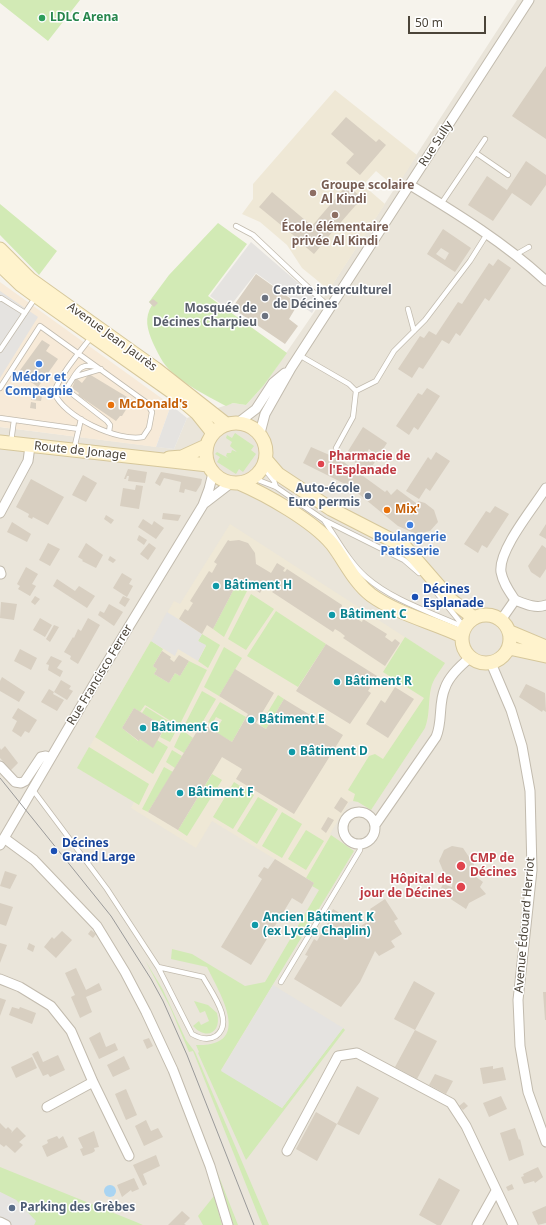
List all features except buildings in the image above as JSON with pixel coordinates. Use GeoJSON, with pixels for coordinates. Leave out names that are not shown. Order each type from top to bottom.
{"type":"FeatureCollection","features":[{"type":"Feature","properties":{"kind":"main road","name":"Avenue Jean Jaurès"},"geometry":{"type":"LineString","coordinates":[[0,249],[30,278],[156,369],[226,424]]}},
{"type":"Feature","properties":{"kind":"main road","name":"Avenue Jean Jaurès"},"geometry":{"type":"LineString","coordinates":[[0,265],[21,285],[175,394],[197,413],[213,433]]}},
{"type":"Feature","properties":{"kind":"main road"},"geometry":{"type":"LineString","coordinates":[[235,483],[254,478],[265,464],[266,446],[260,433],[254,428],[239,422],[226,424],[213,433],[206,446],[206,456],[211,469],[218,477],[264,495],[324,535],[362,586],[374,597],[393,607],[464,632]]}},
{"type":"Feature","properties":{"kind":"main road","name":"Route de Jonage"},"geometry":{"type":"LineString","coordinates":[[5,442],[160,460],[211,469]]}},
{"type":"Feature","properties":{"kind":"main road","name":"Route de Jonage"},"geometry":{"type":"LineString","coordinates":[[160,460],[182,457],[206,446]]}},
{"type":"Feature","properties":{"kind":"main road"},"geometry":{"type":"LineString","coordinates":[[265,464],[331,509],[405,547],[451,600],[474,618]]}},
{"type":"Feature","properties":{"kind":"main road"},"geometry":{"type":"LineString","coordinates":[[510,632],[509,648],[502,658],[491,663],[480,662],[471,657],[464,648],[464,632],[474,618],[488,615],[501,620],[510,632],[546,647]]}},
{"type":"Feature","properties":{"kind":"main road"},"geometry":{"type":"LineString","coordinates":[[509,648],[546,656]]}},
{"type":"Feature","properties":{"kind":"street","name":"Rue Sully"},"geometry":{"type":"LineString","coordinates":[[260,433],[264,414],[299,355],[529,0]]}},
{"type":"Feature","properties":{"kind":"street"},"geometry":{"type":"LineString","coordinates":[[410,185],[487,234],[546,281]]}},
{"type":"Feature","properties":{"kind":"street","name":"Rue Sully"},"geometry":{"type":"LineString","coordinates":[[239,422],[256,409],[273,383],[291,368]]}},
{"type":"Feature","properties":{"kind":"street"},"geometry":{"type":"LineString","coordinates":[[0,513],[28,461],[30,446]]}},
{"type":"Feature","properties":{"kind":"street","name":"Rue Francisco Ferrer"},"geometry":{"type":"LineString","coordinates":[[2,842],[50,758],[203,505],[210,489],[211,469]]}},
{"type":"Feature","properties":{"kind":"street","name":"Rue Francisco Ferrer"},"geometry":{"type":"LineString","coordinates":[[203,505],[235,483]]}},
{"type":"Feature","properties":{"kind":"street"},"geometry":{"type":"LineString","coordinates":[[546,488],[503,556],[501,571],[505,585],[515,600],[528,605],[541,607],[546,605]]}},
{"type":"Feature","properties":{"kind":"street"},"geometry":{"type":"LineString","coordinates":[[501,620],[515,600]]}},
{"type":"Feature","properties":{"kind":"street"},"geometry":{"type":"LineString","coordinates":[[375,825],[370,816],[360,812],[350,815],[346,819],[343,829],[346,838],[355,844],[366,843],[374,836],[375,825],[436,737],[440,726],[445,688],[458,667],[471,657]]}},
{"type":"Feature","properties":{"kind":"street","name":"Avenue Édouard Herriot"},"geometry":{"type":"LineString","coordinates":[[491,663],[511,710],[520,739],[530,791],[532,870],[518,1000],[520,1046],[528,1092],[546,1142]]}},
{"type":"Feature","properties":{"kind":"street"},"geometry":{"type":"LineString","coordinates":[[0,766],[15,782],[21,783],[25,781],[41,758],[46,756],[50,758]]}},
{"type":"Feature","properties":{"kind":"street"},"geometry":{"type":"LineString","coordinates":[[2,842],[34,860],[97,926],[125,972],[146,1012],[173,1070],[210,1166],[228,1225]]}},
{"type":"Feature","properties":{"kind":"street"},"geometry":{"type":"LineString","coordinates":[[0,979],[20,987],[51,1006],[71,1031],[128,1156]]}},
{"type":"Feature","properties":{"kind":"street"},"geometry":{"type":"LineString","coordinates":[[287,1151],[338,1056],[357,1053],[450,1103],[466,1126],[513,1225]]}},
{"type":"Feature","properties":{"kind":"street"},"geometry":{"type":"LineString","coordinates":[[47,1107],[93,1082]]}},
{"type":"Feature","properties":{"kind":"street"},"geometry":{"type":"LineString","coordinates":[[477,1225],[496,1191]]}},
{"type":"Feature","properties":{"kind":"street"},"geometry":{"type":"LineString","coordinates":[[0,1222],[6,1225]]}},
{"type":"Feature","properties":{"kind":"lane"},"geometry":{"type":"LineString","coordinates":[[441,204],[485,139]]}},
{"type":"Feature","properties":{"kind":"lane"},"geometry":{"type":"LineString","coordinates":[[476,153],[508,175]]}},
{"type":"Feature","properties":{"kind":"lane"},"geometry":{"type":"LineString","coordinates":[[236,226],[253,235],[330,308]]}},
{"type":"Feature","properties":{"kind":"lane"},"geometry":{"type":"LineString","coordinates":[[356,391],[376,380],[394,351],[426,320],[470,261],[487,234]]}},
{"type":"Feature","properties":{"kind":"lane"},"geometry":{"type":"LineString","coordinates":[[515,255],[529,247]]}},
{"type":"Feature","properties":{"kind":"lane"},"geometry":{"type":"LineString","coordinates":[[0,350],[36,296]]}},
{"type":"Feature","properties":{"kind":"lane"},"geometry":{"type":"LineString","coordinates":[[0,299],[1,298],[25,313]]}},
{"type":"Feature","properties":{"kind":"lane"},"geometry":{"type":"LineString","coordinates":[[408,309],[414,331]]}},
{"type":"Feature","properties":{"kind":"lane"},"geometry":{"type":"LineString","coordinates":[[0,388],[40,326],[79,353],[147,403],[152,412],[149,428],[143,436],[134,438],[95,428],[56,399],[54,392],[79,353],[92,335]]}},
{"type":"Feature","properties":{"kind":"lane"},"geometry":{"type":"LineString","coordinates":[[299,355],[349,384],[356,391]]}},
{"type":"Feature","properties":{"kind":"lane"},"geometry":{"type":"LineString","coordinates":[[101,369],[90,365],[82,366],[77,370],[67,389],[70,393],[107,420],[110,425],[109,432]]}},
{"type":"Feature","properties":{"kind":"lane"},"geometry":{"type":"LineString","coordinates":[[73,378],[101,369]]}},
{"type":"Feature","properties":{"kind":"lane"},"geometry":{"type":"LineString","coordinates":[[336,448],[352,417],[356,391]]}},
{"type":"Feature","properties":{"kind":"lane"},"geometry":{"type":"LineString","coordinates":[[0,418],[79,429]]}},
{"type":"Feature","properties":{"kind":"lane"},"geometry":{"type":"LineString","coordinates":[[74,450],[81,419]]}},
{"type":"Feature","properties":{"kind":"lane"},"geometry":{"type":"LineString","coordinates":[[5,442],[14,420]]}},
{"type":"Feature","properties":{"kind":"lane"},"geometry":{"type":"LineString","coordinates":[[265,464],[276,488]]}},
{"type":"Feature","properties":{"kind":"lane"},"geometry":{"type":"LineString","coordinates":[[254,478],[276,488],[324,520],[404,560],[421,575]]}},
{"type":"Feature","properties":{"kind":"lane"},"geometry":{"type":"LineString","coordinates":[[324,520],[359,570],[372,582],[464,632]]}},
{"type":"Feature","properties":{"kind":"lane"},"geometry":{"type":"LineString","coordinates":[[430,585],[464,632]]}},
{"type":"Feature","properties":{"kind":"lane"},"geometry":{"type":"LineString","coordinates":[[33,790],[107,889],[158,967],[192,1034],[205,1039],[213,1038],[220,1033],[223,1025],[221,1009],[202,977],[158,967]]}},
{"type":"Feature","properties":{"kind":"lane"},"geometry":{"type":"LineString","coordinates":[[281,982],[360,850],[360,844]]}},
{"type":"Feature","properties":{"kind":"shaded area"},"geometry":{"type":"Polygon","coordinates":[[[517,0],[546,0],[546,1225],[0,1225],[0,427],[174,449],[187,418],[233,403],[246,405],[264,385],[313,314],[517,0]]]}},
{"type":"Feature","properties":{"kind":"shaded area","name":"Groupe scolaire Al Kindi"},"geometry":{"type":"Polygon","coordinates":[[[335,90],[417,155],[396,188],[376,171],[363,185],[385,204],[329,290],[302,268],[287,245],[260,222],[242,214],[253,199],[253,184],[335,90]]]}},
{"type":"Feature","properties":{"kind":"shaded area"},"geometry":{"type":"Polygon","coordinates":[[[251,242],[319,301],[312,313],[256,273],[228,309],[210,296],[251,242]]]}},
{"type":"Feature","properties":{"kind":"shaded area"},"geometry":{"type":"Polygon","coordinates":[[[0,282],[171,405],[156,447],[0,427],[0,282]]]}},
{"type":"Feature","properties":{"kind":"shaded area"},"geometry":{"type":"Polygon","coordinates":[[[0,291],[38,317],[0,378],[0,291]]]}},
{"type":"Feature","properties":{"kind":"shaded area"},"geometry":{"type":"Polygon","coordinates":[[[171,405],[187,418],[174,449],[156,447],[171,405]]]}},
{"type":"Feature","properties":{"kind":"shaded area"},"geometry":{"type":"Polygon","coordinates":[[[230,524],[445,663],[433,681],[428,719],[425,728],[371,810],[356,800],[349,802],[330,834],[354,851],[329,892],[212,821],[196,848],[131,808],[134,802],[77,768],[174,601],[180,604],[230,524]]]}},
{"type":"Feature","properties":{"kind":"shaded area"},"geometry":{"type":"Polygon","coordinates":[[[167,612],[202,634],[198,641],[206,645],[198,661],[178,649],[175,656],[151,641],[167,612]]]}},
{"type":"Feature","properties":{"kind":"shaded area"},"geometry":{"type":"Polygon","coordinates":[[[273,985],[343,1028],[282,1108],[221,1071],[273,985]]]}},
{"type":"Feature","properties":{"kind":"shaded area","name":"Parking des Grèbes"},"geometry":{"type":"Polygon","coordinates":[[[0,1192],[16,1200],[36,1221],[34,1225],[12,1225],[0,1216],[0,1192]]]}},
{"type":"Feature","properties":{"kind":"green space","name":"LDLC Arena"},"geometry":{"type":"Polygon","coordinates":[[[0,0],[80,0],[48,41],[0,3],[0,0]]]}},
{"type":"Feature","properties":{"kind":"green space"},"geometry":{"type":"Polygon","coordinates":[[[0,204],[57,251],[39,275],[0,235],[0,204]]]}},
{"type":"Feature","properties":{"kind":"green space"},"geometry":{"type":"Polygon","coordinates":[[[218,223],[247,244],[208,296],[287,353],[264,385],[246,405],[233,403],[226,406],[183,381],[169,369],[162,360],[153,343],[147,324],[148,314],[152,305],[149,302],[169,275],[218,223]]]}},
{"type":"Feature","properties":{"kind":"green space"},"geometry":{"type":"Polygon","coordinates":[[[235,433],[254,446],[251,450],[256,454],[243,472],[239,469],[236,474],[217,462],[220,457],[215,454],[217,452],[228,458],[226,456],[227,453],[231,453],[232,450],[237,452],[230,446],[232,442],[226,438],[227,435],[232,438],[235,433]]]}},
{"type":"Feature","properties":{"kind":"green space"},"geometry":{"type":"Polygon","coordinates":[[[234,582],[247,591],[224,637],[213,629],[235,587],[232,585],[234,582]]]}},
{"type":"Feature","properties":{"kind":"green space"},"geometry":{"type":"Polygon","coordinates":[[[251,594],[274,609],[246,650],[228,639],[251,594]]]}},
{"type":"Feature","properties":{"kind":"green space"},"geometry":{"type":"Polygon","coordinates":[[[276,611],[326,644],[298,687],[247,656],[276,611]]]}},
{"type":"Feature","properties":{"kind":"green space"},"geometry":{"type":"Polygon","coordinates":[[[202,634],[220,645],[208,668],[198,661],[206,646],[198,641],[202,634]]]}},
{"type":"Feature","properties":{"kind":"green space"},"geometry":{"type":"Polygon","coordinates":[[[405,637],[445,663],[432,685],[428,718],[425,728],[371,810],[358,802],[353,801],[355,794],[348,790],[369,756],[375,754],[383,759],[424,698],[383,672],[405,637]]]}},
{"type":"Feature","properties":{"kind":"green space"},"geometry":{"type":"Polygon","coordinates":[[[151,641],[163,649],[153,666],[157,669],[154,674],[169,683],[175,673],[180,676],[189,661],[207,670],[180,724],[175,721],[174,723],[145,705],[140,712],[134,708],[122,728],[138,741],[140,739],[153,747],[157,740],[168,747],[153,774],[95,737],[151,641]]]}},
{"type":"Feature","properties":{"kind":"green space"},"geometry":{"type":"Polygon","coordinates":[[[224,647],[242,658],[219,696],[204,687],[224,647]]]}},
{"type":"Feature","properties":{"kind":"green space"},"geometry":{"type":"Polygon","coordinates":[[[202,691],[216,699],[196,733],[184,726],[202,691]]]}},
{"type":"Feature","properties":{"kind":"green space"},"geometry":{"type":"Polygon","coordinates":[[[278,695],[284,699],[266,729],[260,725],[278,695]]]}},
{"type":"Feature","properties":{"kind":"green space"},"geometry":{"type":"Polygon","coordinates":[[[220,702],[246,717],[232,742],[215,732],[222,720],[216,717],[212,724],[208,722],[220,702]]]}},
{"type":"Feature","properties":{"kind":"green space"},"geometry":{"type":"Polygon","coordinates":[[[146,707],[178,727],[170,742],[160,737],[165,727],[142,713],[146,707]]]}},
{"type":"Feature","properties":{"kind":"green space"},"geometry":{"type":"Polygon","coordinates":[[[182,730],[193,738],[184,753],[174,747],[182,730]]]}},
{"type":"Feature","properties":{"kind":"green space"},"geometry":{"type":"Polygon","coordinates":[[[89,747],[149,784],[139,805],[77,768],[89,747]]]}},
{"type":"Feature","properties":{"kind":"green space"},"geometry":{"type":"Polygon","coordinates":[[[172,750],[182,756],[175,768],[166,762],[172,750]]]}},
{"type":"Feature","properties":{"kind":"green space"},"geometry":{"type":"Polygon","coordinates":[[[164,767],[173,772],[148,812],[142,809],[164,767]]]}},
{"type":"Feature","properties":{"kind":"green space"},"geometry":{"type":"Polygon","coordinates":[[[212,774],[222,780],[187,836],[178,830],[212,774]]]}},
{"type":"Feature","properties":{"kind":"green space"},"geometry":{"type":"Polygon","coordinates":[[[234,782],[254,795],[233,829],[213,817],[234,782]]]}},
{"type":"Feature","properties":{"kind":"green space"},"geometry":{"type":"Polygon","coordinates":[[[258,797],[278,809],[257,844],[237,831],[258,797]]]}},
{"type":"Feature","properties":{"kind":"green space"},"geometry":{"type":"Polygon","coordinates":[[[282,812],[302,824],[282,858],[262,846],[282,812]]]}},
{"type":"Feature","properties":{"kind":"green space"},"geometry":{"type":"Polygon","coordinates":[[[306,830],[324,841],[306,870],[288,859],[306,830]]]}},
{"type":"Feature","properties":{"kind":"green space"},"geometry":{"type":"Polygon","coordinates":[[[331,835],[354,851],[221,1070],[282,1108],[343,1028],[345,1030],[246,1160],[198,1053],[199,1052],[196,1045],[214,1043],[224,1037],[228,1028],[228,1017],[225,1004],[207,967],[171,959],[172,949],[192,954],[245,986],[265,982],[319,890],[312,886],[314,883],[306,878],[331,835]]]}},
{"type":"Feature","properties":{"kind":"green space"},"geometry":{"type":"Polygon","coordinates":[[[99,924],[127,966],[170,1052],[238,1225],[231,1225],[180,1083],[99,924]]]}},
{"type":"Feature","properties":{"kind":"green space"},"geometry":{"type":"Polygon","coordinates":[[[145,960],[163,990],[186,1040],[195,1052],[269,1225],[262,1225],[193,1051],[189,1052],[170,1007],[145,960]]]}},
{"type":"Feature","properties":{"kind":"green space"},"geometry":{"type":"Polygon","coordinates":[[[194,1001],[208,1005],[217,1013],[217,1025],[212,1032],[203,1033],[198,1031],[193,1026],[199,1021],[201,1025],[209,1021],[205,1011],[200,1013],[194,1001]]]}},
{"type":"Feature","properties":{"kind":"green space"},"geometry":{"type":"Polygon","coordinates":[[[0,1167],[143,1225],[34,1225],[35,1221],[16,1200],[0,1192],[0,1167]]]}},
{"type":"Feature","properties":{"kind":"green space"},"geometry":{"type":"Polygon","coordinates":[[[214,1196],[222,1225],[203,1225],[198,1216],[214,1196]]]}},
{"type":"Feature","properties":{"kind":"water"},"geometry":{"type":"Polygon","coordinates":[[[108,1185],[112,1185],[116,1191],[112,1197],[108,1197],[104,1193],[104,1189],[108,1185]]]}},
{"type":"Feature","properties":{"kind":"tram line"},"geometry":{"type":"LineString","coordinates":[[0,778],[111,916],[151,979],[163,1001],[187,1055],[254,1225]]}},
{"type":"Feature","properties":{"kind":"place","name":"LDLC Arena"},"geometry":{"type":"Point","coordinates":[42,18]}},
{"type":"Feature","properties":{"kind":"place","name":"Groupe scolaire Al Kindi"},"geometry":{"type":"Point","coordinates":[313,193]}},
{"type":"Feature","properties":{"kind":"place","name":"École élémentaire privée Al Kindi"},"geometry":{"type":"Point","coordinates":[335,215]}},
{"type":"Feature","properties":{"kind":"place","name":"Centre interculturel de Décines"},"geometry":{"type":"Point","coordinates":[265,298]}},
{"type":"Feature","properties":{"kind":"place","name":"Mosquée de Décines Charpieu"},"geometry":{"type":"Point","coordinates":[265,316]}},
{"type":"Feature","properties":{"kind":"place","name":"Médor et Compagnie"},"geometry":{"type":"Point","coordinates":[39,364]}},
{"type":"Feature","properties":{"kind":"place","name":"McDonald's"},"geometry":{"type":"Point","coordinates":[111,405]}},
{"type":"Feature","properties":{"kind":"place","name":"Pharmacie de l'Esplanade"},"geometry":{"type":"Point","coordinates":[321,464]}},
{"type":"Feature","properties":{"kind":"place","name":"Auto-école Euro permis"},"geometry":{"type":"Point","coordinates":[368,496]}},
{"type":"Feature","properties":{"kind":"place","name":"Mix'"},"geometry":{"type":"Point","coordinates":[387,510]}},
{"type":"Feature","properties":{"kind":"place","name":"Boulangerie Patisserie"},"geometry":{"type":"Point","coordinates":[410,525]}},
{"type":"Feature","properties":{"kind":"place","name":"Bâtiment H"},"geometry":{"type":"Point","coordinates":[216,586]}},
{"type":"Feature","properties":{"kind":"place","name":"Décines Esplanade"},"geometry":{"type":"Point","coordinates":[415,597]}},
{"type":"Feature","properties":{"kind":"place","name":"Bâtiment C"},"geometry":{"type":"Point","coordinates":[332,615]}},
{"type":"Feature","properties":{"kind":"place","name":"Bâtiment R"},"geometry":{"type":"Point","coordinates":[337,682]}},
{"type":"Feature","properties":{"kind":"place","name":"Bâtiment E"},"geometry":{"type":"Point","coordinates":[251,720]}},
{"type":"Feature","properties":{"kind":"place","name":"Bâtiment G"},"geometry":{"type":"Point","coordinates":[143,728]}},
{"type":"Feature","properties":{"kind":"place","name":"Bâtiment D"},"geometry":{"type":"Point","coordinates":[292,752]}},
{"type":"Feature","properties":{"kind":"place","name":"Bâtiment F"},"geometry":{"type":"Point","coordinates":[180,793]}},
{"type":"Feature","properties":{"kind":"place","name":"Décines Grand Large"},"geometry":{"type":"Point","coordinates":[54,851]}},
{"type":"Feature","properties":{"kind":"place","name":"CMP de Décines"},"geometry":{"type":"Point","coordinates":[461,866]}},
{"type":"Feature","properties":{"kind":"place","name":"Hôpital de jour de Décines"},"geometry":{"type":"Point","coordinates":[461,887]}},
{"type":"Feature","properties":{"kind":"place","name":"Ancien Bâtiment K (ex Lycée Chaplin)"},"geometry":{"type":"Point","coordinates":[255,925]}},
{"type":"Feature","properties":{"kind":"place","name":"Parking des Grèbes"},"geometry":{"type":"Point","coordinates":[12,1208]}}]}
